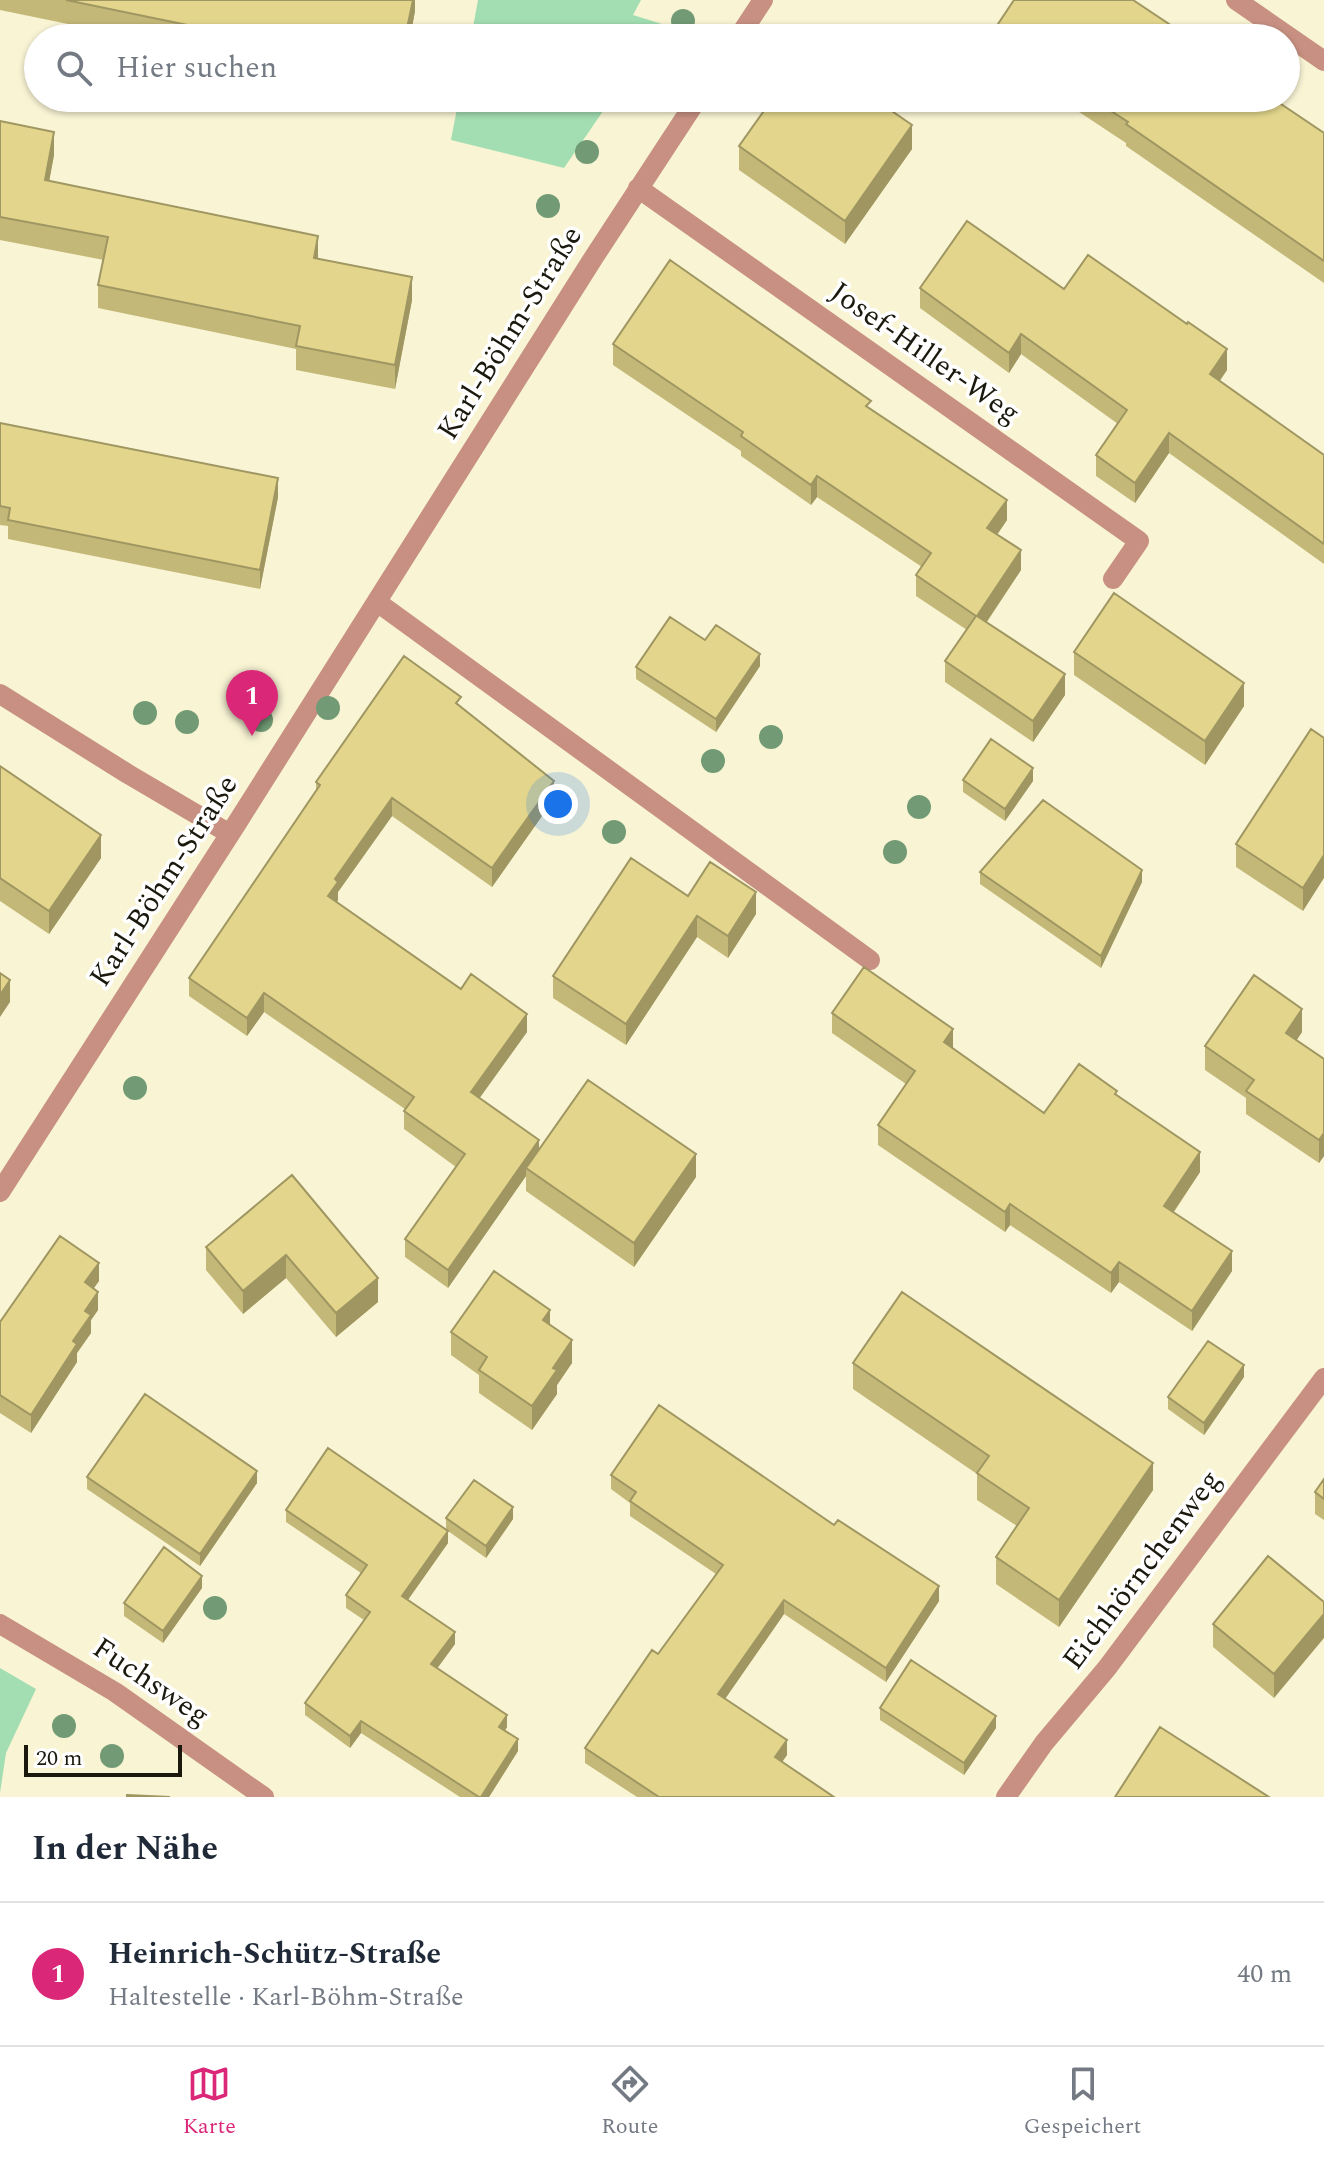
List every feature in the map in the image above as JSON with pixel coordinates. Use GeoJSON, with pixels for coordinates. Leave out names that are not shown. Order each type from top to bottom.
{"type":"FeatureCollection","features":[{"type":"Feature","properties":{"kind":"street"},"geometry":{"type":"LineString","coordinates":[[747,24],[763,0]]}},
{"type":"Feature","properties":{"kind":"street"},"geometry":{"type":"LineString","coordinates":[[1236,0],[1271,24]]}},
{"type":"Feature","properties":{"kind":"street"},"geometry":{"type":"LineString","coordinates":[[1300,44],[1324,61]]}},
{"type":"Feature","properties":{"kind":"street","name":"Karl-Böhm-Straße"},"geometry":{"type":"LineString","coordinates":[[0,1192],[689,112]]}},
{"type":"Feature","properties":{"kind":"street","name":"Josef-Hiller-Weg"},"geometry":{"type":"LineString","coordinates":[[638,188],[1139,541],[1113,579]]}},
{"type":"Feature","properties":{"kind":"street"},"geometry":{"type":"LineString","coordinates":[[377,602],[870,960]]}},
{"type":"Feature","properties":{"kind":"street"},"geometry":{"type":"LineString","coordinates":[[0,694],[230,834]]}},
{"type":"Feature","properties":{"kind":"street","name":"Eichhörnchenweg"},"geometry":{"type":"LineString","coordinates":[[1006,1797],[1044,1743],[1107,1668],[1324,1378]]}},
{"type":"Feature","properties":{"kind":"street","name":"Fuchsweg"},"geometry":{"type":"LineString","coordinates":[[0,1624],[115,1692],[264,1797]]}},
{"type":"Feature","properties":{"kind":"green space"},"geometry":{"type":"Polygon","coordinates":[[[478,0],[641,0],[633,15],[662,24],[474,24],[478,0]]]}},
{"type":"Feature","properties":{"kind":"green space"},"geometry":{"type":"Polygon","coordinates":[[[456,112],[602,112],[564,168],[451,140],[456,112]]]}},
{"type":"Feature","properties":{"kind":"green space"},"geometry":{"type":"Polygon","coordinates":[[[0,1668],[36,1689],[6,1753],[0,1793],[0,1668]]]}},
{"type":"Feature","properties":{"kind":"building"},"geometry":{"type":"Polygon","coordinates":[[[66,0],[413,0],[408,24],[183,24],[66,0]]]}},
{"type":"Feature","properties":{"kind":"building"},"geometry":{"type":"Polygon","coordinates":[[[1014,0],[1133,0],[1169,24],[998,24],[1014,0]]]}},
{"type":"Feature","properties":{"kind":"building"},"geometry":{"type":"Polygon","coordinates":[[[763,112],[893,112],[912,125],[845,221],[739,146],[763,112]]]}},
{"type":"Feature","properties":{"kind":"building"},"geometry":{"type":"Polygon","coordinates":[[[1113,112],[1293,112],[1324,133],[1324,261],[1126,124],[1128,122],[1113,112]]]}},
{"type":"Feature","properties":{"kind":"building"},"geometry":{"type":"Polygon","coordinates":[[[0,121],[54,132],[45,180],[318,236],[314,258],[412,277],[395,365],[296,346],[300,326],[98,285],[108,237],[0,217],[0,121]]]}},
{"type":"Feature","properties":{"kind":"building"},"geometry":{"type":"Polygon","coordinates":[[[967,221],[1064,289],[1088,255],[1227,349],[1210,374],[1324,455],[1324,544],[1169,433],[1135,483],[1096,455],[1127,410],[1021,334],[1009,353],[920,288],[967,221]]]}},
{"type":"Feature","properties":{"kind":"building"},"geometry":{"type":"Polygon","coordinates":[[[670,260],[871,401],[866,406],[1007,500],[987,528],[1021,550],[977,616],[1065,674],[1033,721],[945,661],[976,616],[916,575],[931,553],[817,476],[811,485],[741,436],[743,432],[613,344],[670,260]]]}},
{"type":"Feature","properties":{"kind":"building"},"geometry":{"type":"Polygon","coordinates":[[[0,423],[278,478],[260,570],[8,520],[10,508],[0,506],[0,423]]]}},
{"type":"Feature","properties":{"kind":"building"},"geometry":{"type":"Polygon","coordinates":[[[1114,593],[1244,683],[1205,741],[1074,652],[1114,593]]]}},
{"type":"Feature","properties":{"kind":"building"},"geometry":{"type":"Polygon","coordinates":[[[670,617],[705,640],[716,625],[760,654],[716,719],[636,667],[670,617]]]}},
{"type":"Feature","properties":{"kind":"building"},"geometry":{"type":"Polygon","coordinates":[[[404,656],[461,697],[456,703],[554,781],[492,868],[392,798],[335,879],[338,882],[328,896],[461,989],[471,974],[527,1014],[471,1092],[539,1140],[448,1270],[405,1239],[465,1154],[404,1111],[414,1097],[264,993],[247,1018],[189,978],[320,785],[316,782],[404,656]]]}},
{"type":"Feature","properties":{"kind":"building"},"geometry":{"type":"Polygon","coordinates":[[[1311,729],[1324,738],[1324,855],[1303,888],[1236,844],[1311,729]]]}},
{"type":"Feature","properties":{"kind":"building"},"geometry":{"type":"Polygon","coordinates":[[[991,739],[1033,768],[1005,809],[963,780],[991,739]]]}},
{"type":"Feature","properties":{"kind":"building"},"geometry":{"type":"Polygon","coordinates":[[[0,766],[101,835],[49,911],[0,878],[0,766]]]}},
{"type":"Feature","properties":{"kind":"building"},"geometry":{"type":"Polygon","coordinates":[[[1043,800],[1142,870],[1101,956],[980,872],[1043,800]]]}},
{"type":"Feature","properties":{"kind":"building"},"geometry":{"type":"Polygon","coordinates":[[[631,858],[688,896],[710,862],[756,892],[728,936],[697,916],[626,1024],[553,976],[631,858]]]}},
{"type":"Feature","properties":{"kind":"building"},"geometry":{"type":"Polygon","coordinates":[[[864,967],[953,1029],[944,1042],[1044,1113],[1079,1064],[1117,1091],[1115,1094],[1200,1152],[1164,1206],[1232,1251],[1192,1311],[1119,1262],[1111,1273],[1010,1204],[1005,1212],[878,1125],[915,1071],[832,1013],[864,967]]]}},
{"type":"Feature","properties":{"kind":"building"},"geometry":{"type":"Polygon","coordinates":[[[0,973],[10,980],[0,995],[0,973]]]}},
{"type":"Feature","properties":{"kind":"building"},"geometry":{"type":"Polygon","coordinates":[[[1254,975],[1302,1009],[1286,1033],[1324,1059],[1324,1133],[1319,1140],[1246,1091],[1254,1080],[1205,1046],[1254,975]]]}},
{"type":"Feature","properties":{"kind":"building"},"geometry":{"type":"Polygon","coordinates":[[[588,1080],[696,1154],[634,1243],[526,1168],[588,1080]]]}},
{"type":"Feature","properties":{"kind":"building"},"geometry":{"type":"Polygon","coordinates":[[[292,1175],[378,1278],[336,1313],[286,1255],[243,1291],[206,1247],[292,1175]]]}},
{"type":"Feature","properties":{"kind":"building"},"geometry":{"type":"Polygon","coordinates":[[[60,1236],[99,1263],[85,1282],[98,1292],[85,1311],[91,1315],[73,1341],[77,1344],[31,1415],[0,1395],[0,1322],[60,1236]]]}},
{"type":"Feature","properties":{"kind":"building"},"geometry":{"type":"Polygon","coordinates":[[[494,1271],[550,1310],[543,1320],[572,1340],[553,1368],[557,1370],[532,1406],[479,1370],[487,1357],[451,1332],[494,1271]]]}},
{"type":"Feature","properties":{"kind":"building"},"geometry":{"type":"Polygon","coordinates":[[[902,1292],[1153,1463],[1059,1600],[996,1557],[1029,1508],[977,1473],[989,1456],[853,1363],[902,1292]]]}},
{"type":"Feature","properties":{"kind":"building"},"geometry":{"type":"Polygon","coordinates":[[[1208,1341],[1244,1365],[1204,1423],[1168,1397],[1208,1341]]]}},
{"type":"Feature","properties":{"kind":"building"},"geometry":{"type":"Polygon","coordinates":[[[145,1394],[257,1471],[200,1554],[87,1477],[145,1394]]]}},
{"type":"Feature","properties":{"kind":"building"},"geometry":{"type":"Polygon","coordinates":[[[659,1405],[834,1525],[838,1520],[939,1586],[886,1668],[784,1600],[718,1694],[787,1740],[775,1757],[834,1797],[659,1797],[585,1748],[652,1650],[658,1654],[723,1565],[630,1501],[636,1492],[611,1475],[659,1405]]]}},
{"type":"Feature","properties":{"kind":"building"},"geometry":{"type":"Polygon","coordinates":[[[328,1448],[448,1531],[402,1596],[455,1632],[431,1664],[507,1715],[499,1727],[518,1739],[481,1797],[361,1721],[350,1736],[305,1703],[370,1612],[346,1595],[367,1565],[286,1510],[328,1448]]]}},
{"type":"Feature","properties":{"kind":"building"},"geometry":{"type":"Polygon","coordinates":[[[1324,1479],[1324,1499],[1315,1492],[1324,1479]]]}},
{"type":"Feature","properties":{"kind":"building"},"geometry":{"type":"Polygon","coordinates":[[[474,1480],[513,1507],[486,1546],[446,1518],[474,1480]]]}},
{"type":"Feature","properties":{"kind":"building"},"geometry":{"type":"Polygon","coordinates":[[[164,1547],[202,1576],[163,1631],[124,1603],[164,1547]]]}},
{"type":"Feature","properties":{"kind":"building"},"geometry":{"type":"Polygon","coordinates":[[[1268,1556],[1324,1602],[1324,1614],[1274,1674],[1213,1624],[1268,1556]]]}},
{"type":"Feature","properties":{"kind":"building"},"geometry":{"type":"Polygon","coordinates":[[[911,1660],[996,1716],[964,1763],[880,1708],[911,1660]]]}},
{"type":"Feature","properties":{"kind":"building"},"geometry":{"type":"Polygon","coordinates":[[[1160,1727],[1269,1797],[1115,1797],[1160,1727]]]}},
{"type":"Feature","properties":{"kind":"building"},"geometry":{"type":"Polygon","coordinates":[[[127,1795],[170,1797],[127,1797],[127,1795]]]}},
{"type":"Feature","properties":{"kind":"place","name":"Heinrich-Schütz-Straße"},"geometry":{"type":"Point","coordinates":[252,736]}}]}
